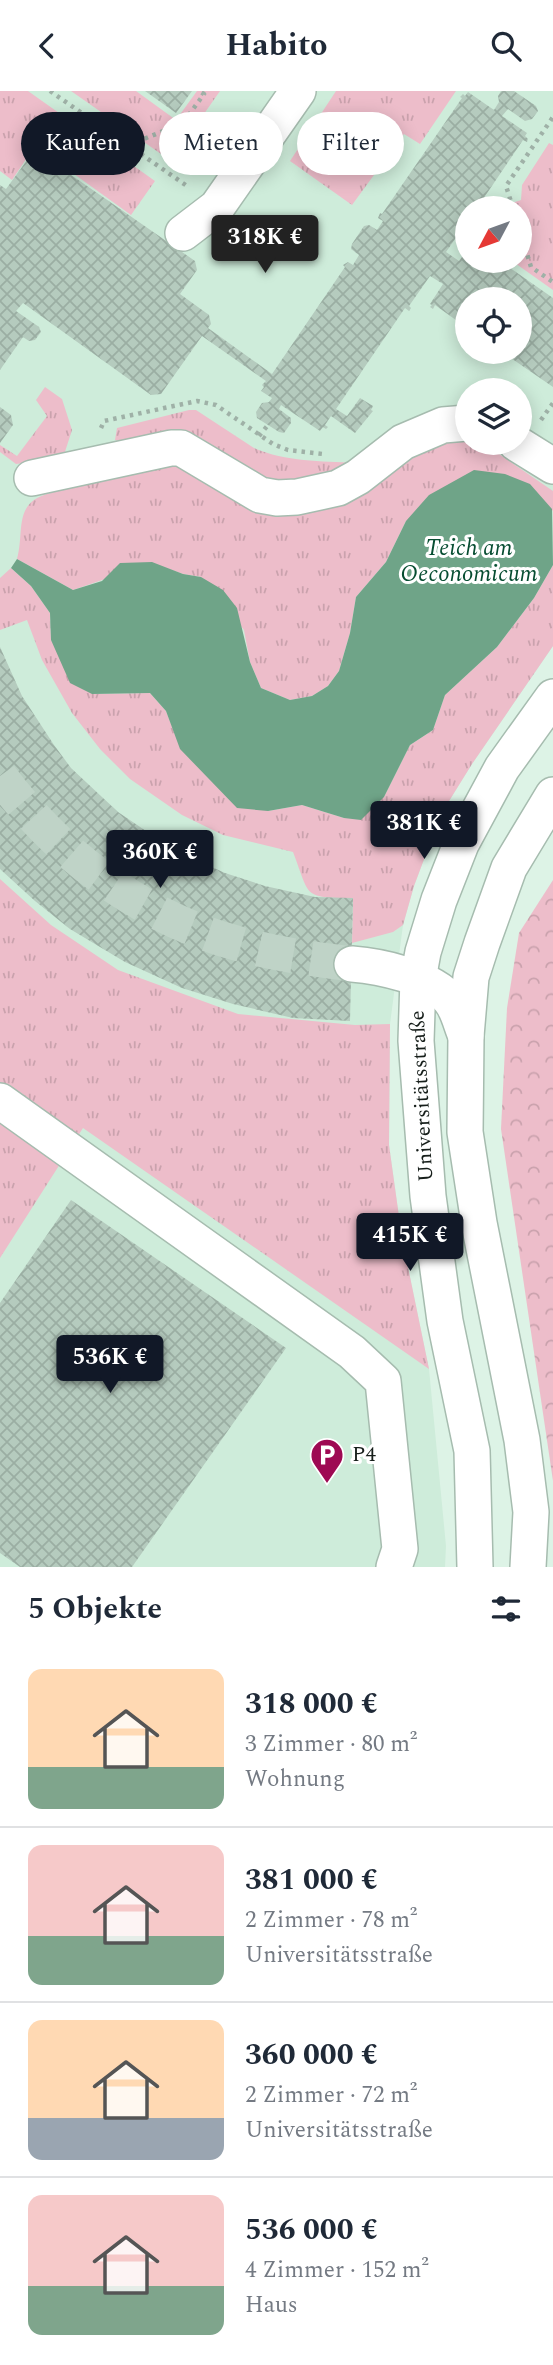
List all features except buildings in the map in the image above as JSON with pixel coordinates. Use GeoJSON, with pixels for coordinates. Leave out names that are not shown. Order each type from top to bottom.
{"type":"FeatureCollection","features":[{"type":"Feature","properties":{"kind":"street"},"geometry":{"type":"LineString","coordinates":[[183,233],[217,207],[299,91]]}},
{"type":"Feature","properties":{"kind":"street"},"geometry":{"type":"LineString","coordinates":[[32,478],[181,448],[260,495],[297,497],[338,488],[358,477],[403,442],[443,425],[455,424]]}},
{"type":"Feature","properties":{"kind":"street"},"geometry":{"type":"LineString","coordinates":[[532,453],[553,466]]}},
{"type":"Feature","properties":{"kind":"street","name":"Universitätsstraße"},"geometry":{"type":"LineString","coordinates":[[475,1567],[472,1451],[445,1321],[428,1196],[416,1041],[418,979],[423,952],[439,900],[461,844],[502,768],[553,697]]}},
{"type":"Feature","properties":{"kind":"street","name":"Universitätsstraße"},"geometry":{"type":"LineString","coordinates":[[528,1567],[531,1512],[522,1440],[479,1223],[465,1132],[466,1036],[471,978],[509,868],[553,795]]}},
{"type":"Feature","properties":{"kind":"street"},"geometry":{"type":"LineString","coordinates":[[418,979],[440,976],[458,965],[482,943]]}},
{"type":"Feature","properties":{"kind":"street"},"geometry":{"type":"LineString","coordinates":[[352,964],[368,965],[418,979],[438,988],[452,1001],[466,1036]]}},
{"type":"Feature","properties":{"kind":"street"},"geometry":{"type":"LineString","coordinates":[[0,1101],[352,1352],[383,1381],[400,1549],[394,1567]]}},
{"type":"Feature","properties":{"kind":"path"},"geometry":{"type":"LineString","coordinates":[[50,91],[80,112]]}},
{"type":"Feature","properties":{"kind":"path"},"geometry":{"type":"LineString","coordinates":[[145,138],[183,123],[204,94],[199,91]]}},
{"type":"Feature","properties":{"kind":"path"},"geometry":{"type":"LineString","coordinates":[[509,196],[506,186],[553,117]]}},
{"type":"Feature","properties":{"kind":"path"},"geometry":{"type":"LineString","coordinates":[[145,157],[217,207]]}},
{"type":"Feature","properties":{"kind":"path"},"geometry":{"type":"LineString","coordinates":[[532,268],[553,282]]}},
{"type":"Feature","properties":{"kind":"path"},"geometry":{"type":"LineString","coordinates":[[259,436],[268,425]]}},
{"type":"Feature","properties":{"kind":"shaded area"},"geometry":{"type":"Polygon","coordinates":[[[0,91],[553,91],[553,646],[441,814],[414,886],[403,925],[390,1024],[389,1145],[402,1238],[429,1369],[446,1546],[445,1567],[0,1567],[0,91]]]}},
{"type":"Feature","properties":{"kind":"green space"},"geometry":{"type":"Polygon","coordinates":[[[0,91],[28,91],[58,112],[21,112],[21,167],[12,180],[0,171],[0,91]]]}},
{"type":"Feature","properties":{"kind":"green space"},"geometry":{"type":"Polygon","coordinates":[[[71,91],[136,91],[165,112],[159,112],[159,153],[145,143],[145,112],[101,112],[71,91]]]}},
{"type":"Feature","properties":{"kind":"green space"},"geometry":{"type":"Polygon","coordinates":[[[197,91],[220,91],[205,112],[182,112],[197,91]]]}},
{"type":"Feature","properties":{"kind":"green space"},"geometry":{"type":"Polygon","coordinates":[[[336,91],[456,91],[420,144],[404,134],[404,112],[322,112],[336,91]]]}},
{"type":"Feature","properties":{"kind":"green space"},"geometry":{"type":"Polygon","coordinates":[[[549,143],[553,145],[553,290],[529,273],[532,273],[532,196],[521,196],[522,185],[549,143]]]}},
{"type":"Feature","properties":{"kind":"green space"},"geometry":{"type":"Polygon","coordinates":[[[297,150],[297,166],[290,161],[297,150]]]}},
{"type":"Feature","properties":{"kind":"green space"},"geometry":{"type":"Polygon","coordinates":[[[145,174],[155,181],[131,215],[75,175],[145,174]]]}},
{"type":"Feature","properties":{"kind":"green space"},"geometry":{"type":"Polygon","coordinates":[[[310,175],[374,175],[352,205],[310,175]]]}},
{"type":"Feature","properties":{"kind":"green space"},"geometry":{"type":"Polygon","coordinates":[[[45,387],[62,399],[72,430],[63,458],[16,464],[0,452],[0,445],[17,456],[47,416],[36,400],[45,387]]]}},
{"type":"Feature","properties":{"kind":"green space"},"geometry":{"type":"Polygon","coordinates":[[[196,410],[266,453],[304,460],[355,463],[293,487],[115,440],[117,428],[196,410]]]}},
{"type":"Feature","properties":{"kind":"green space"},"geometry":{"type":"Polygon","coordinates":[[[455,438],[455,455],[500,455],[553,491],[553,511],[529,484],[406,521],[386,562],[356,597],[350,633],[339,671],[328,686],[312,696],[290,700],[261,688],[250,662],[244,630],[201,577],[152,563],[73,590],[17,559],[25,510],[39,497],[51,493],[50,486],[170,460],[260,512],[428,443],[455,438]]]}},
{"type":"Feature","properties":{"kind":"green space"},"geometry":{"type":"Polygon","coordinates":[[[553,565],[553,646],[441,814],[414,886],[403,925],[393,932],[352,943],[353,899],[316,895],[306,887],[293,852],[223,835],[182,815],[130,779],[100,749],[72,713],[42,660],[27,620],[0,630],[0,578],[11,568],[31,586],[50,613],[51,640],[92,694],[150,693],[166,711],[181,749],[204,773],[268,811],[302,805],[344,818],[384,797],[410,745],[433,730],[445,695],[497,647],[534,598],[553,565]]]}},
{"type":"Feature","properties":{"kind":"green space"},"geometry":{"type":"Polygon","coordinates":[[[0,879],[51,925],[118,970],[238,1014],[355,1025],[390,1024],[389,1145],[402,1238],[429,1369],[83,1128],[0,1258],[0,879]]]}},
{"type":"Feature","properties":{"kind":"green space"},"geometry":{"type":"Polygon","coordinates":[[[553,880],[553,1481],[501,1129],[507,1008],[519,933],[553,880]]]}},
{"type":"Feature","properties":{"kind":"water","name":"Teich am Oeconomicum"},"geometry":{"type":"Polygon","coordinates":[[[474,470],[505,474],[530,484],[552,509],[553,565],[534,598],[497,647],[445,695],[433,730],[410,745],[384,797],[361,820],[344,818],[302,805],[268,811],[237,808],[180,749],[166,711],[150,693],[92,694],[70,683],[51,640],[50,613],[31,586],[11,568],[17,559],[73,590],[102,581],[120,563],[152,562],[183,574],[201,577],[223,590],[237,608],[250,662],[261,688],[290,700],[312,696],[328,686],[339,671],[350,633],[356,597],[386,562],[406,521],[429,495],[474,470]]]}},
{"type":"Feature","properties":{"kind":"tunnel"},"geometry":{"type":"LineString","coordinates":[[0,776],[23,805],[75,857],[135,900],[201,932],[236,943],[294,956],[352,964]]}},
{"type":"Feature","properties":{"kind":"place","name":"P4"},"geometry":{"type":"Point","coordinates":[327,1485]}}]}
